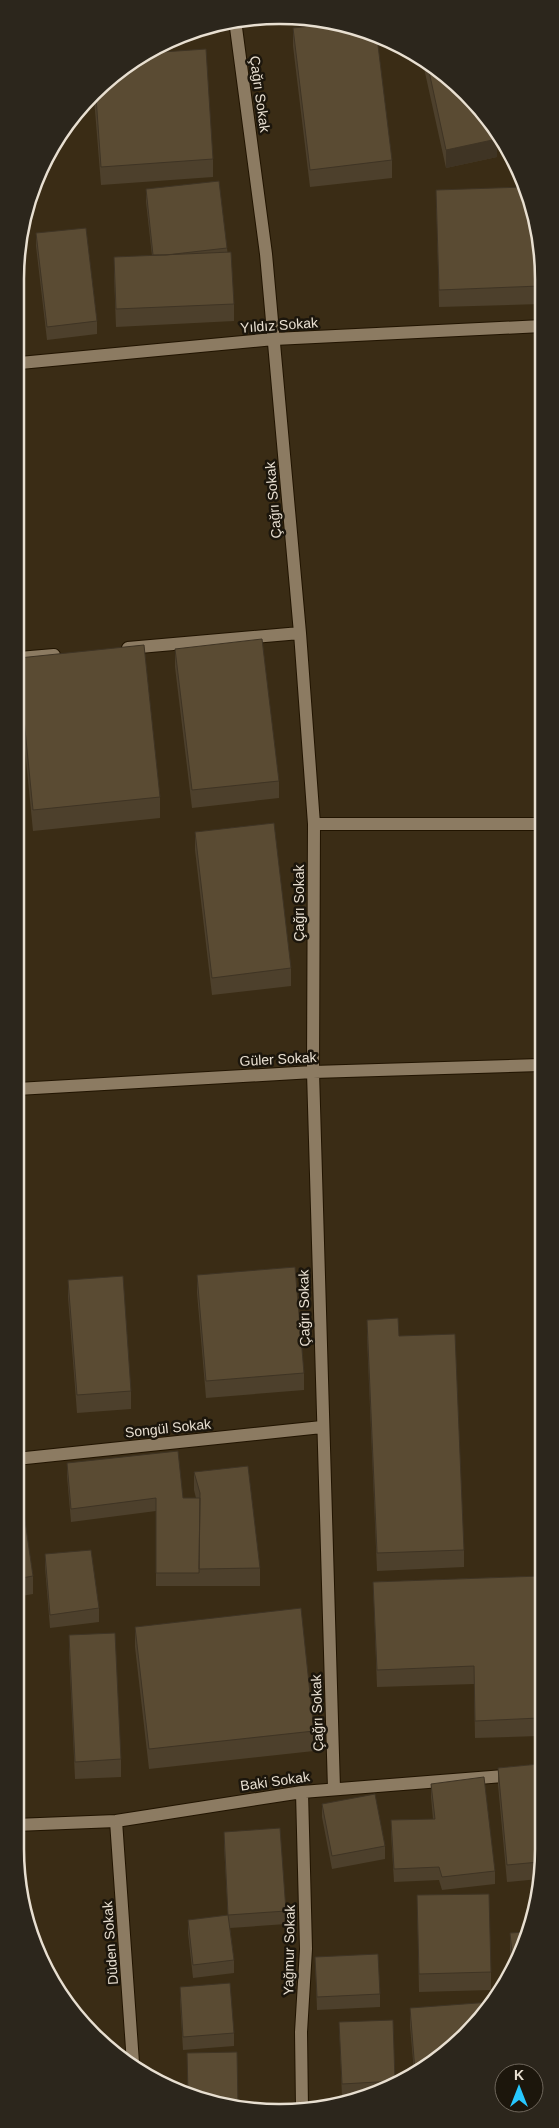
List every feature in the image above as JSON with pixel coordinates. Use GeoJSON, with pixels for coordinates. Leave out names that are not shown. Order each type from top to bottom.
{"type":"FeatureCollection","features":[{"type":"Feature","properties":{"kind":"street","name":"Çağrı Sokak"},"geometry":{"type":"LineString","coordinates":[[236,28],[266,254],[300,634],[314,824],[313,1072],[334,1789]]}},
{"type":"Feature","properties":{"kind":"street","name":"Yıldız Sokak"},"geometry":{"type":"LineString","coordinates":[[24,363],[274,339],[535,326]]}},
{"type":"Feature","properties":{"kind":"street"},"geometry":{"type":"LineString","coordinates":[[116,650],[300,634]]}},
{"type":"Feature","properties":{"kind":"street"},"geometry":{"type":"LineString","coordinates":[[24,658],[67,654]]}},
{"type":"Feature","properties":{"kind":"street"},"geometry":{"type":"LineString","coordinates":[[314,824],[535,824]]}},
{"type":"Feature","properties":{"kind":"street","name":"Güler Sokak"},"geometry":{"type":"LineString","coordinates":[[24,1089],[313,1072],[535,1065]]}},
{"type":"Feature","properties":{"kind":"street","name":"Songül Sokak"},"geometry":{"type":"LineString","coordinates":[[24,1458],[322,1427]]}},
{"type":"Feature","properties":{"kind":"street","name":"Baki Sokak"},"geometry":{"type":"LineString","coordinates":[[24,1825],[116,1821],[302,1792],[529,1774]]}},
{"type":"Feature","properties":{"kind":"street","name":"Yağmur Sokak"},"geometry":{"type":"LineString","coordinates":[[302,1792],[306,1949],[301,2032],[302,2103]]}},
{"type":"Feature","properties":{"kind":"street","name":"Düden Sokak"},"geometry":{"type":"LineString","coordinates":[[116,1821],[134,2058]]}},
{"type":"Feature","properties":{"kind":"building"},"geometry":{"type":"Polygon","coordinates":[[[313,26],[346,32],[378,43],[392,160],[310,170],[293,28],[313,26]]]}},
{"type":"Feature","properties":{"kind":"building"},"geometry":{"type":"Polygon","coordinates":[[[206,49],[213,159],[101,167],[96,102],[111,87],[137,67],[162,52],[206,49]]]}},
{"type":"Feature","properties":{"kind":"building"},"geometry":{"type":"Polygon","coordinates":[[[429,73],[448,87],[472,111],[494,140],[446,150],[429,73]]]}},
{"type":"Feature","properties":{"kind":"building"},"geometry":{"type":"Polygon","coordinates":[[[219,181],[227,248],[153,255],[146,189],[219,181]]]}},
{"type":"Feature","properties":{"kind":"building"},"geometry":{"type":"Polygon","coordinates":[[[518,187],[527,213],[533,246],[535,286],[439,290],[436,190],[518,187]]]}},
{"type":"Feature","properties":{"kind":"building"},"geometry":{"type":"Polygon","coordinates":[[[86,228],[97,321],[47,327],[36,233],[86,228]]]}},
{"type":"Feature","properties":{"kind":"building"},"geometry":{"type":"Polygon","coordinates":[[[231,252],[234,304],[116,309],[114,257],[231,252]]]}},
{"type":"Feature","properties":{"kind":"building"},"geometry":{"type":"Polygon","coordinates":[[[262,639],[279,781],[192,790],[175,649],[262,639]]]}},
{"type":"Feature","properties":{"kind":"building"},"geometry":{"type":"Polygon","coordinates":[[[144,645],[160,797],[33,810],[24,719],[24,657],[144,645]]]}},
{"type":"Feature","properties":{"kind":"building"},"geometry":{"type":"Polygon","coordinates":[[[274,823],[291,968],[212,978],[195,832],[274,823]]]}},
{"type":"Feature","properties":{"kind":"building"},"geometry":{"type":"Polygon","coordinates":[[[295,1267],[304,1373],[206,1381],[197,1275],[295,1267]]]}},
{"type":"Feature","properties":{"kind":"building"},"geometry":{"type":"Polygon","coordinates":[[[123,1276],[131,1391],[77,1395],[68,1280],[123,1276]]]}},
{"type":"Feature","properties":{"kind":"building"},"geometry":{"type":"Polygon","coordinates":[[[398,1318],[399,1336],[455,1334],[464,1550],[377,1553],[367,1320],[398,1318]]]}},
{"type":"Feature","properties":{"kind":"building"},"geometry":{"type":"Polygon","coordinates":[[[178,1451],[183,1498],[200,1498],[199,1573],[156,1573],[156,1498],[71,1509],[67,1463],[178,1451]]]}},
{"type":"Feature","properties":{"kind":"building"},"geometry":{"type":"Polygon","coordinates":[[[248,1466],[260,1568],[199,1569],[200,1493],[194,1472],[248,1466]]]}},
{"type":"Feature","properties":{"kind":"building"},"geometry":{"type":"Polygon","coordinates":[[[24,1514],[33,1576],[24,1578],[24,1514]]]}},
{"type":"Feature","properties":{"kind":"building"},"geometry":{"type":"Polygon","coordinates":[[[91,1550],[99,1608],[50,1615],[45,1554],[91,1550]]]}},
{"type":"Feature","properties":{"kind":"building"},"geometry":{"type":"Polygon","coordinates":[[[535,1576],[535,1718],[475,1721],[474,1666],[377,1670],[373,1582],[535,1576]]]}},
{"type":"Feature","properties":{"kind":"building"},"geometry":{"type":"Polygon","coordinates":[[[301,1608],[314,1731],[149,1749],[135,1627],[301,1608]]]}},
{"type":"Feature","properties":{"kind":"building"},"geometry":{"type":"Polygon","coordinates":[[[115,1633],[121,1759],[75,1762],[69,1635],[115,1633]]]}},
{"type":"Feature","properties":{"kind":"building"},"geometry":{"type":"Polygon","coordinates":[[[535,1764],[535,1862],[507,1865],[498,1768],[535,1764]]]}},
{"type":"Feature","properties":{"kind":"building"},"geometry":{"type":"Polygon","coordinates":[[[484,1777],[495,1871],[442,1877],[439,1867],[394,1869],[391,1820],[435,1819],[431,1784],[484,1777]]]}},
{"type":"Feature","properties":{"kind":"building"},"geometry":{"type":"Polygon","coordinates":[[[375,1794],[385,1846],[332,1856],[322,1804],[375,1794]]]}},
{"type":"Feature","properties":{"kind":"building"},"geometry":{"type":"Polygon","coordinates":[[[280,1828],[286,1911],[228,1915],[224,1832],[280,1828]]]}},
{"type":"Feature","properties":{"kind":"building"},"geometry":{"type":"Polygon","coordinates":[[[489,1894],[491,1972],[419,1974],[417,1895],[489,1894]]]}},
{"type":"Feature","properties":{"kind":"building"},"geometry":{"type":"Polygon","coordinates":[[[228,1915],[234,1960],[193,1965],[188,1920],[228,1915]]]}},
{"type":"Feature","properties":{"kind":"building"},"geometry":{"type":"Polygon","coordinates":[[[521,1932],[512,1955],[510,1933],[521,1932]]]}},
{"type":"Feature","properties":{"kind":"building"},"geometry":{"type":"Polygon","coordinates":[[[378,1954],[380,1994],[317,1997],[315,1957],[378,1954]]]}},
{"type":"Feature","properties":{"kind":"building"},"geometry":{"type":"Polygon","coordinates":[[[230,1983],[234,2033],[183,2037],[180,1987],[230,1983]]]}},
{"type":"Feature","properties":{"kind":"building"},"geometry":{"type":"Polygon","coordinates":[[[483,2003],[472,2017],[448,2041],[415,2065],[410,2008],[483,2003]]]}},
{"type":"Feature","properties":{"kind":"building"},"geometry":{"type":"Polygon","coordinates":[[[393,2020],[395,2077],[385,2082],[342,2084],[339,2022],[393,2020]]]}},
{"type":"Feature","properties":{"kind":"building"},"geometry":{"type":"Polygon","coordinates":[[[237,2052],[238,2100],[213,2096],[188,2087],[187,2053],[237,2052]]]}}]}
